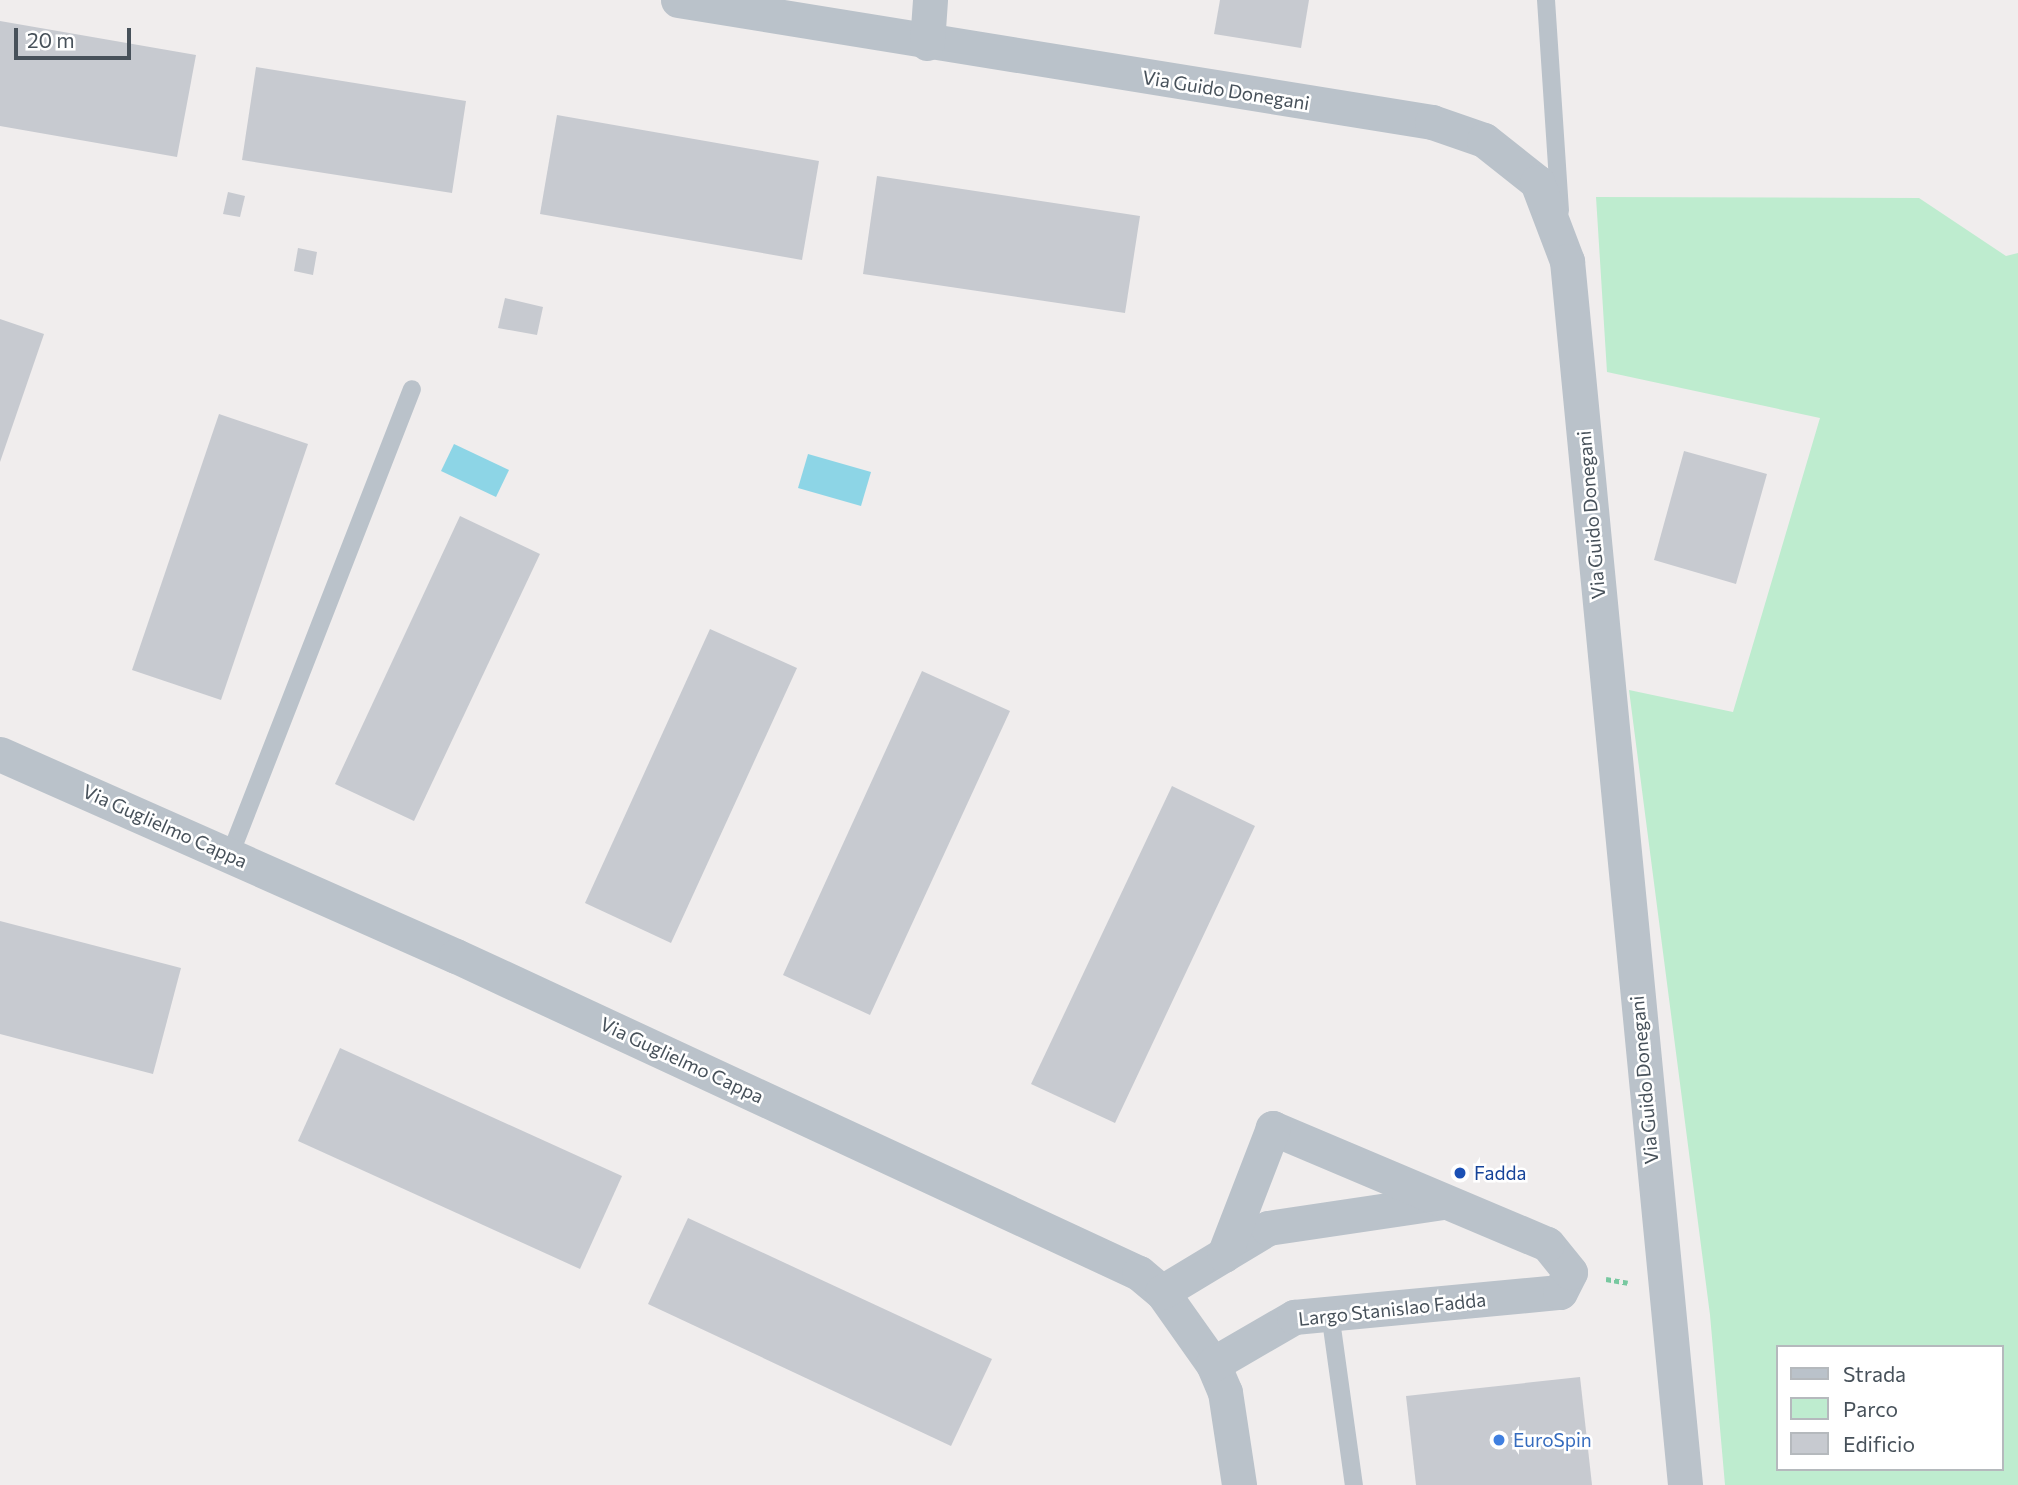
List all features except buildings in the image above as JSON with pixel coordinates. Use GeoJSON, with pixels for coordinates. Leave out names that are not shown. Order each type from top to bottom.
{"type":"FeatureCollection","features":[{"type":"Feature","properties":{"kind":"street","name":"Via Guido Donegani"},"geometry":{"type":"LineString","coordinates":[[678,0],[1461,130],[1528,173],[1546,198],[1562,239],[1685,1485]]}},
{"type":"Feature","properties":{"kind":"street"},"geometry":{"type":"LineString","coordinates":[[927,43],[930,0]]}},
{"type":"Feature","properties":{"kind":"street","name":"Via Guglielmo Cappa"},"geometry":{"type":"LineString","coordinates":[[0,754],[230,855],[969,1191],[1139,1273],[1162,1292],[1213,1364],[1225,1392],[1239,1485]]}},
{"type":"Feature","properties":{"kind":"street"},"geometry":{"type":"LineString","coordinates":[[1224,1255],[1273,1128],[1546,1244],[1570,1272]]}},
{"type":"Feature","properties":{"kind":"street"},"geometry":{"type":"LineString","coordinates":[[1162,1292],[1268,1228],[1446,1201]]}},
{"type":"Feature","properties":{"kind":"street","name":"Largo Stanislao Fadda"},"geometry":{"type":"LineString","coordinates":[[1213,1364],[1294,1317],[1560,1292],[1570,1272]]}},
{"type":"Feature","properties":{"kind":"lane"},"geometry":{"type":"LineString","coordinates":[[1546,0],[1562,239]]}},
{"type":"Feature","properties":{"kind":"lane"},"geometry":{"type":"LineString","coordinates":[[230,855],[412,389]]}},
{"type":"Feature","properties":{"kind":"lane"},"geometry":{"type":"LineString","coordinates":[[1330,1313],[1354,1485]]}},
{"type":"Feature","properties":{"kind":"path"},"geometry":{"type":"LineString","coordinates":[[1570,1272],[1664,1290]]}},
{"type":"Feature","properties":{"kind":"green space"},"geometry":{"type":"Polygon","coordinates":[[[1596,197],[1919,198],[2006,256],[2018,253],[2018,1485],[1725,1485],[1710,1315],[1629,690],[1733,712],[1820,418],[1607,372],[1596,197]]]}},
{"type":"Feature","properties":{"kind":"water"},"geometry":{"type":"Polygon","coordinates":[[[454,444],[509,470],[496,497],[441,471],[454,444]]]}},
{"type":"Feature","properties":{"kind":"water"},"geometry":{"type":"Polygon","coordinates":[[[808,454],[871,472],[861,506],[798,488],[808,454]]]}},
{"type":"Feature","properties":{"kind":"place","name":"Fadda"},"geometry":{"type":"Point","coordinates":[1460,1173]}},
{"type":"Feature","properties":{"kind":"place","name":"EuroSpin"},"geometry":{"type":"Point","coordinates":[1499,1440]}}]}
